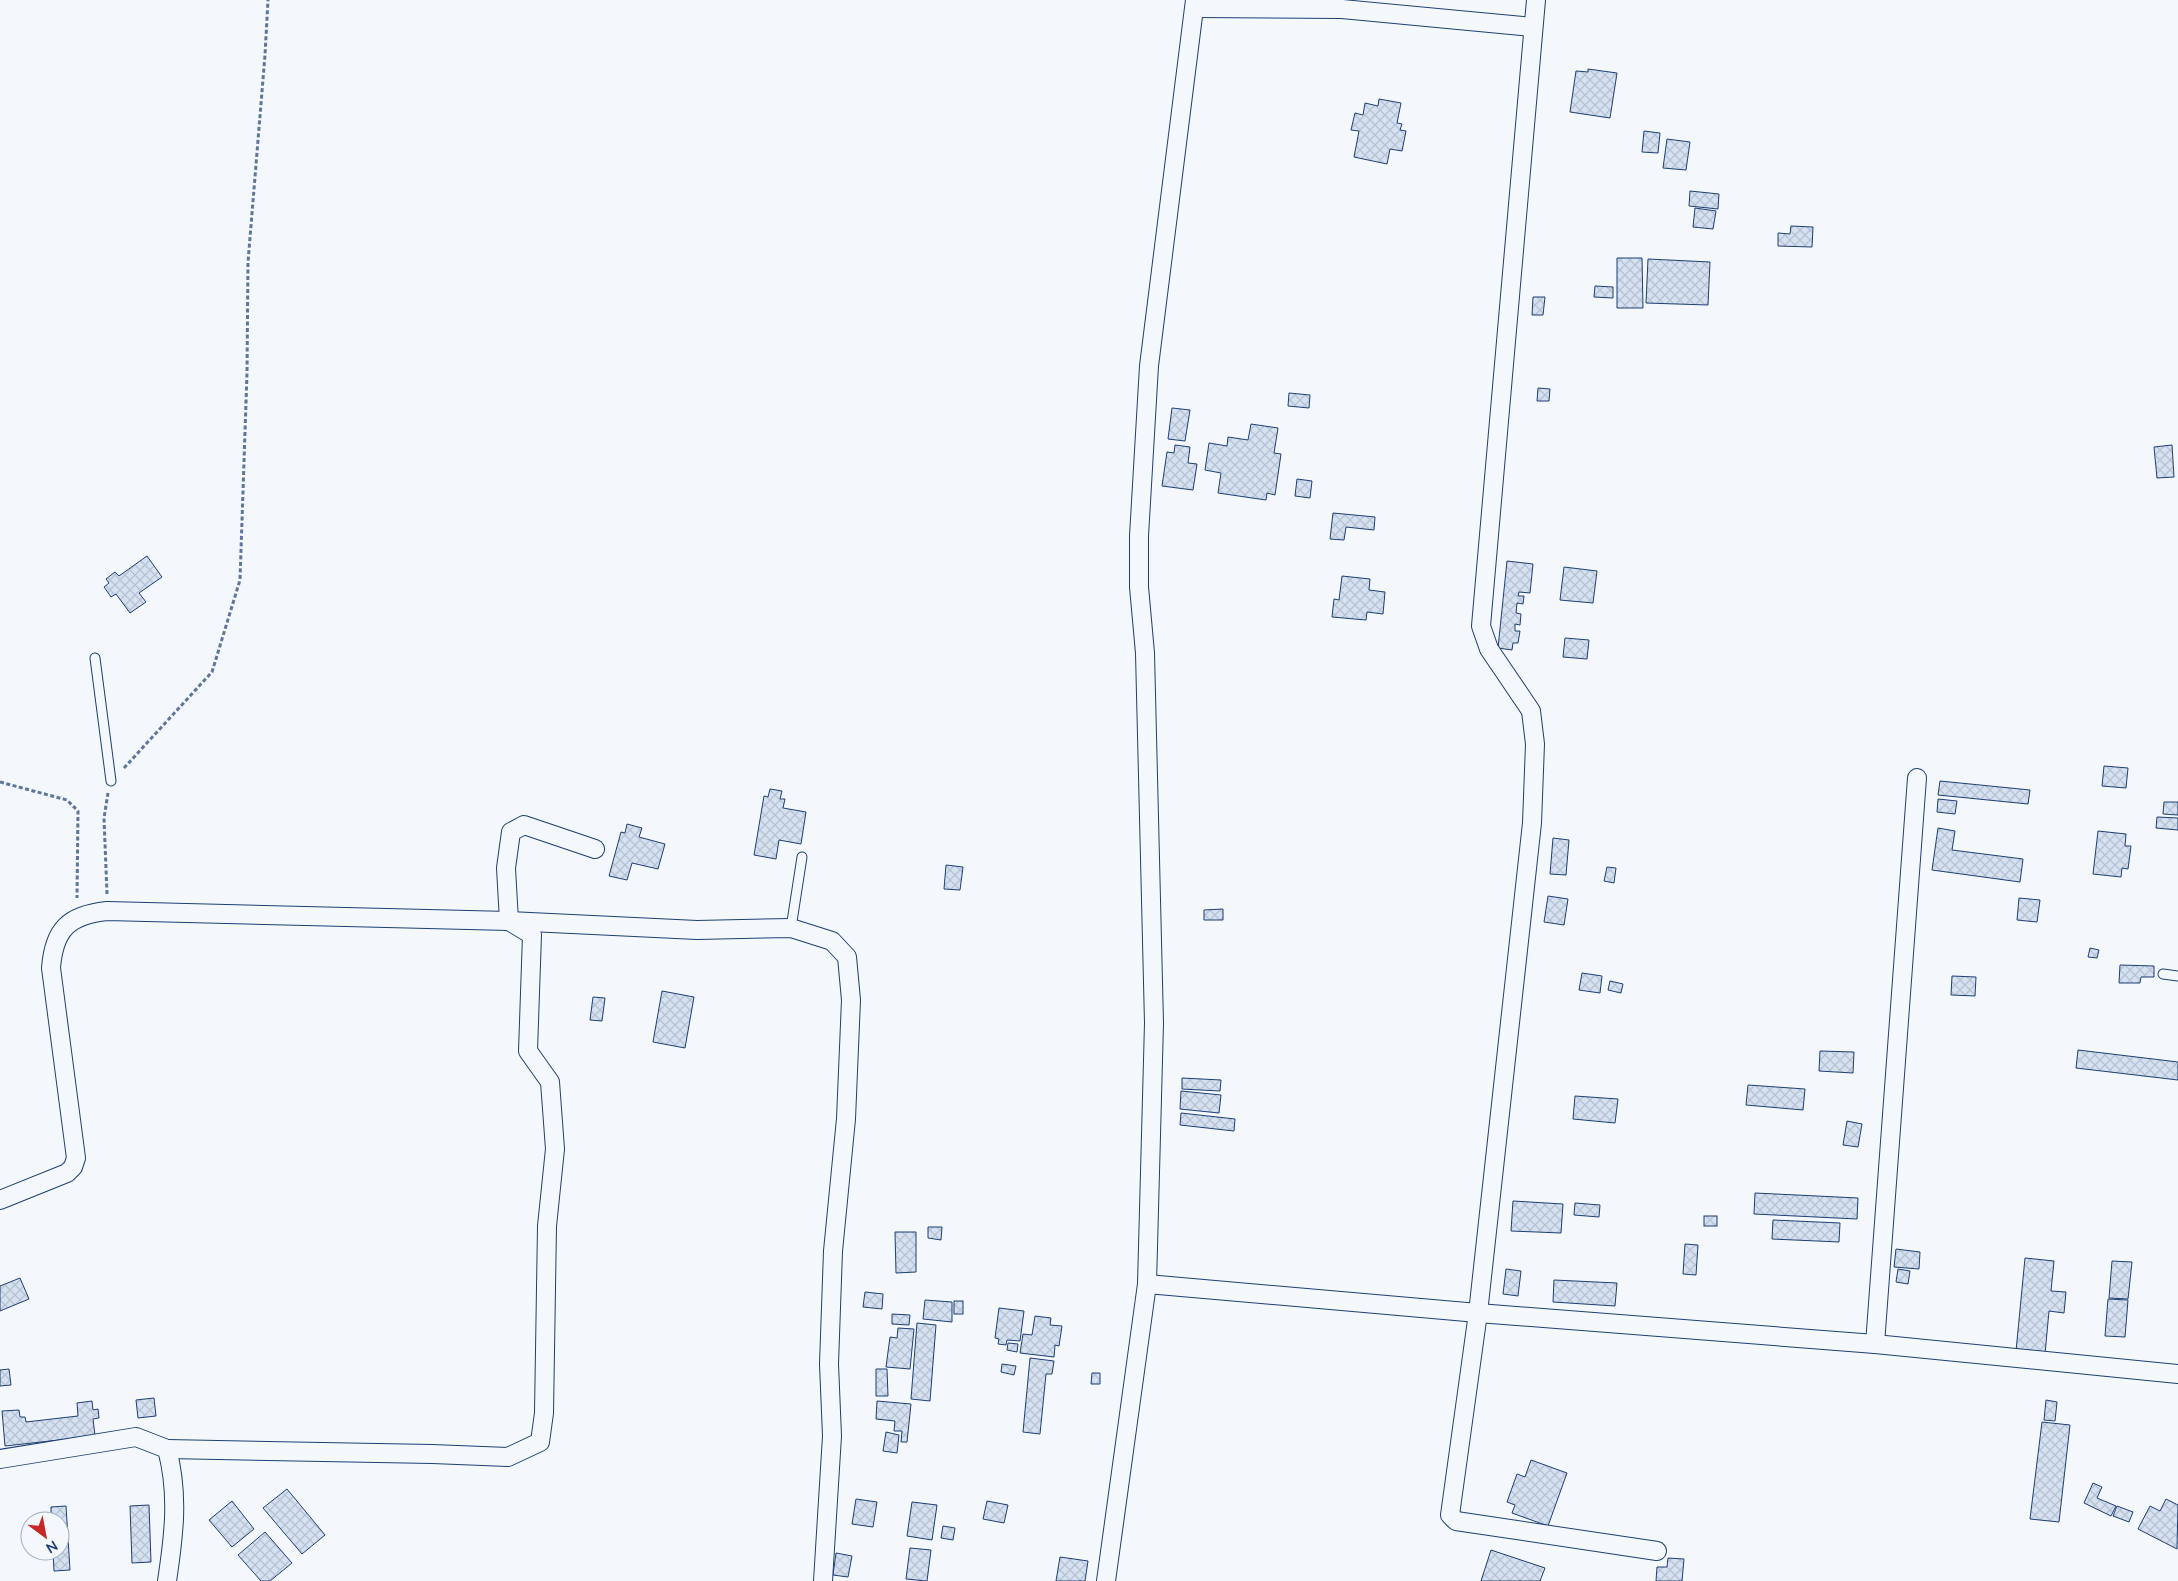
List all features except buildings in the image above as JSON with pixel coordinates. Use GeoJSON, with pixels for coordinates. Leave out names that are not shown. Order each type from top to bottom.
{"type":"FeatureCollection","features":[{"type":"Feature","properties":{"kind":"street"},"geometry":{"type":"LineString","coordinates":[[1536,0],[1482,626],[1489,649],[1531,711],[1534,744],[1532,823],[1478,1313],[1450,1515],[1456,1521],[1657,1552]]}},
{"type":"Feature","properties":{"kind":"street"},"geometry":{"type":"LineString","coordinates":[[1106,1581],[1147,1284],[1154,1023],[1145,653],[1139,588],[1139,536],[1149,366],[1195,4],[1342,9],[1533,27]]}},
{"type":"Feature","properties":{"kind":"street"},"geometry":{"type":"LineString","coordinates":[[1874,1344],[1917,778]]}},
{"type":"Feature","properties":{"kind":"street"},"geometry":{"type":"LineString","coordinates":[[509,921],[506,868],[511,832],[524,825],[595,849]]}},
{"type":"Feature","properties":{"kind":"street"},"geometry":{"type":"LineString","coordinates":[[0,1200],[67,1174],[73,1167],[76,1158],[50,968],[52,949],[67,925],[77,917],[108,911],[509,921],[697,930],[791,928],[832,941],[847,957],[851,1000],[846,1119],[833,1251],[829,1364],[832,1436],[823,1581]]}},
{"type":"Feature","properties":{"kind":"street"},"geometry":{"type":"LineString","coordinates":[[0,1459],[136,1437],[167,1449],[423,1453],[508,1458],[540,1442],[544,1413],[547,1226],[554,1149],[550,1082],[528,1051],[532,934],[509,921]]}},
{"type":"Feature","properties":{"kind":"street"},"geometry":{"type":"LineString","coordinates":[[1147,1284],[1478,1313],[1874,1344],[2178,1374]]}},
{"type":"Feature","properties":{"kind":"street"},"geometry":{"type":"LineString","coordinates":[[167,1449],[172,1469],[176,1506],[167,1581]]}},
{"type":"Feature","properties":{"kind":"lane"},"geometry":{"type":"LineString","coordinates":[[95,658],[111,781]]}},
{"type":"Feature","properties":{"kind":"lane"},"geometry":{"type":"LineString","coordinates":[[791,928],[802,857]]}},
{"type":"Feature","properties":{"kind":"lane"},"geometry":{"type":"LineString","coordinates":[[2163,974],[2178,976]]}},
{"type":"Feature","properties":{"kind":"path"},"geometry":{"type":"LineString","coordinates":[[108,911],[104,818],[111,781],[212,672],[240,580],[247,373],[248,262],[268,0]]}},
{"type":"Feature","properties":{"kind":"path"},"geometry":{"type":"LineString","coordinates":[[0,782],[67,800],[78,811],[77,917]]}}]}
